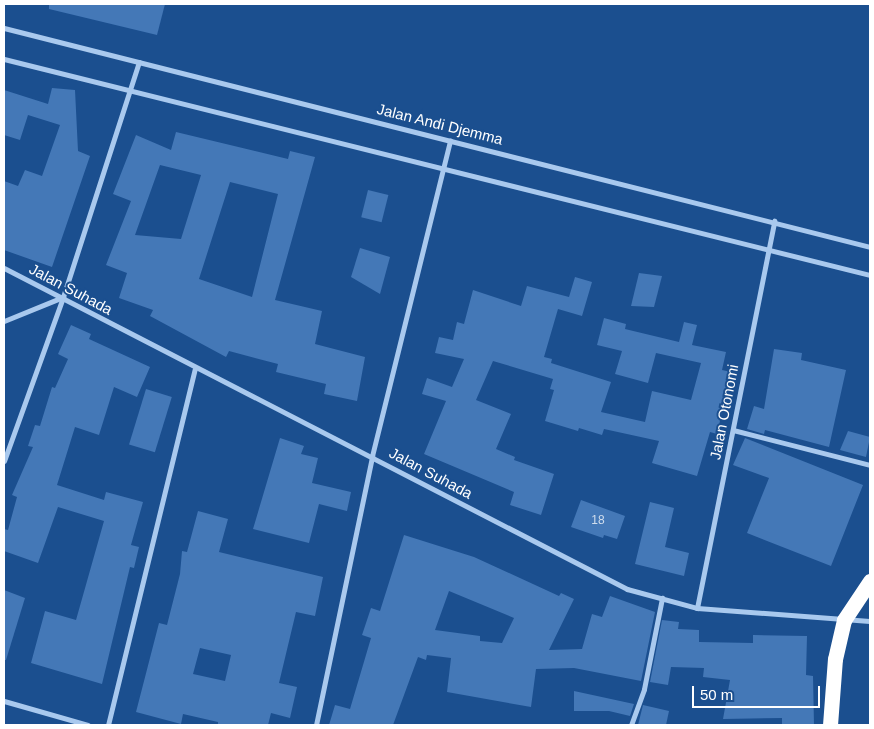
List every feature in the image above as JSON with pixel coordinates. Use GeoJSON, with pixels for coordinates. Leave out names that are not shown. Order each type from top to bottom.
{"type":"FeatureCollection","features":[{"type":"Feature","properties":{"kind":"highway"},"geometry":{"type":"LineString","coordinates":[[830,725],[835,659],[844,620],[870,581]]}},
{"type":"Feature","properties":{"kind":"street","name":"Jalan Andi Djemma"},"geometry":{"type":"LineString","coordinates":[[4,28],[870,247]]}},
{"type":"Feature","properties":{"kind":"street"},"geometry":{"type":"LineString","coordinates":[[4,59],[442,170],[870,275]]}},
{"type":"Feature","properties":{"kind":"street"},"geometry":{"type":"LineString","coordinates":[[4,461],[63,297],[139,62]]}},
{"type":"Feature","properties":{"kind":"street"},"geometry":{"type":"LineString","coordinates":[[316,725],[372,456],[450,140]]}},
{"type":"Feature","properties":{"kind":"street","name":"Jalan Otonomi"},"geometry":{"type":"LineString","coordinates":[[697,608],[770,250],[774,222]]}},
{"type":"Feature","properties":{"kind":"street","name":"Jalan Suhada"},"geometry":{"type":"LineString","coordinates":[[4,268],[63,297],[195,369],[372,456],[627,589],[697,608],[870,621]]}},
{"type":"Feature","properties":{"kind":"street"},"geometry":{"type":"LineString","coordinates":[[4,321],[63,297]]}},
{"type":"Feature","properties":{"kind":"street"},"geometry":{"type":"LineString","coordinates":[[108,725],[195,369]]}},
{"type":"Feature","properties":{"kind":"street"},"geometry":{"type":"LineString","coordinates":[[733,430],[870,465]]}},
{"type":"Feature","properties":{"kind":"street"},"geometry":{"type":"LineString","coordinates":[[631,725],[644,689],[662,598]]}},
{"type":"Feature","properties":{"kind":"street"},"geometry":{"type":"LineString","coordinates":[[4,700],[88,725]]}},
{"type":"Feature","properties":{"kind":"building"},"geometry":{"type":"Polygon","coordinates":[[[49,4],[165,4],[157,35],[49,9],[49,4]]]}},
{"type":"Feature","properties":{"kind":"building"},"geometry":{"type":"Polygon","coordinates":[[[52,88],[75,90],[78,151],[90,156],[52,267],[4,250],[4,181],[18,186],[25,170],[42,176],[60,125],[28,115],[20,140],[4,135],[4,90],[48,104],[52,88]]]}},
{"type":"Feature","properties":{"kind":"building"},"geometry":{"type":"Polygon","coordinates":[[[176,132],[288,159],[290,151],[315,157],[275,300],[322,311],[315,344],[365,357],[357,401],[324,394],[326,384],[276,372],[278,364],[229,351],[226,357],[150,316],[153,310],[119,298],[127,273],[106,265],[131,201],[113,194],[136,135],[171,150],[176,132]],[[160,165],[135,235],[181,239],[201,175],[160,165]],[[230,182],[199,279],[252,297],[278,194],[230,182]]]}},
{"type":"Feature","properties":{"kind":"building"},"geometry":{"type":"Polygon","coordinates":[[[368,190],[388,195],[382,222],[361,217],[368,190]]]}},
{"type":"Feature","properties":{"kind":"building"},"geometry":{"type":"Polygon","coordinates":[[[360,248],[390,257],[380,294],[351,277],[360,248]]]}},
{"type":"Feature","properties":{"kind":"building"},"geometry":{"type":"Polygon","coordinates":[[[639,273],[662,276],[654,307],[631,306],[639,273]]]}},
{"type":"Feature","properties":{"kind":"building"},"geometry":{"type":"Polygon","coordinates":[[[575,277],[592,282],[582,316],[558,309],[544,357],[552,359],[551,363],[611,382],[601,412],[645,422],[652,391],[691,400],[701,363],[656,353],[648,383],[615,374],[622,351],[597,345],[604,318],[626,324],[625,329],[679,342],[684,322],[697,325],[692,345],[726,352],[722,370],[731,372],[717,434],[710,432],[697,476],[652,463],[659,441],[604,429],[602,435],[579,428],[578,431],[545,421],[554,390],[550,389],[553,379],[493,361],[476,400],[511,414],[496,449],[515,457],[514,460],[554,474],[541,515],[510,505],[514,492],[424,454],[446,401],[422,394],[427,378],[452,387],[464,359],[435,353],[439,337],[453,340],[457,322],[464,324],[473,290],[521,306],[527,286],[569,297],[575,277]]]}},
{"type":"Feature","properties":{"kind":"building"},"geometry":{"type":"Polygon","coordinates":[[[71,325],[91,334],[89,339],[150,367],[137,397],[114,387],[99,435],[75,427],[57,485],[104,500],[106,492],[143,502],[131,545],[139,547],[134,568],[130,567],[102,684],[31,663],[45,611],[76,620],[104,521],[58,507],[38,563],[4,551],[4,529],[8,530],[17,497],[12,495],[33,447],[28,446],[35,425],[40,426],[52,387],[55,388],[68,359],[58,354],[71,325]]]}},
{"type":"Feature","properties":{"kind":"building"},"geometry":{"type":"Polygon","coordinates":[[[774,349],[802,353],[801,360],[846,370],[829,447],[765,430],[764,434],[747,429],[754,406],[764,409],[774,349]]]}},
{"type":"Feature","properties":{"kind":"building"},"geometry":{"type":"Polygon","coordinates":[[[146,389],[172,397],[155,452],[129,444],[146,389]]]}},
{"type":"Feature","properties":{"kind":"building"},"geometry":{"type":"Polygon","coordinates":[[[848,431],[870,437],[866,457],[840,450],[848,431]]]}},
{"type":"Feature","properties":{"kind":"building"},"geometry":{"type":"Polygon","coordinates":[[[280,438],[304,446],[301,454],[318,458],[312,483],[351,492],[347,511],[319,504],[309,543],[253,529],[280,438]]]}},
{"type":"Feature","properties":{"kind":"building"},"geometry":{"type":"Polygon","coordinates":[[[745,438],[863,485],[831,566],[747,533],[769,478],[733,465],[745,438]]]}},
{"type":"Feature","properties":{"kind":"building"},"geometry":{"type":"Polygon","coordinates":[[[581,500],[625,516],[617,539],[604,535],[603,538],[571,527],[581,500]]]}},
{"type":"Feature","properties":{"kind":"building"},"geometry":{"type":"Polygon","coordinates":[[[650,502],[674,508],[665,547],[689,553],[684,576],[635,564],[650,502]]]}},
{"type":"Feature","properties":{"kind":"building"},"geometry":{"type":"Polygon","coordinates":[[[198,511],[228,519],[219,552],[323,577],[315,616],[296,612],[279,683],[297,687],[290,718],[271,713],[268,725],[218,725],[218,722],[183,714],[181,724],[136,712],[159,623],[167,625],[180,574],[182,551],[187,552],[198,511]],[[200,648],[193,674],[225,681],[231,655],[200,648]]]}},
{"type":"Feature","properties":{"kind":"building"},"geometry":{"type":"Polygon","coordinates":[[[404,535],[474,557],[559,596],[561,593],[574,599],[549,650],[582,649],[592,614],[602,617],[610,596],[655,612],[641,681],[574,668],[536,669],[531,707],[447,692],[451,658],[427,655],[426,660],[418,657],[393,725],[329,725],[335,705],[350,709],[371,638],[362,635],[371,608],[380,611],[404,535]],[[449,591],[435,630],[480,636],[480,641],[502,643],[514,618],[449,591]]]}},
{"type":"Feature","properties":{"kind":"building"},"geometry":{"type":"Polygon","coordinates":[[[4,590],[25,598],[6,660],[4,660],[4,590]]]}},
{"type":"Feature","properties":{"kind":"building"},"geometry":{"type":"Polygon","coordinates":[[[662,620],[679,622],[678,629],[699,630],[699,642],[753,643],[753,635],[807,636],[806,675],[813,676],[814,725],[782,725],[782,718],[723,719],[730,680],[703,677],[704,668],[671,667],[668,685],[650,682],[662,620]]]}},
{"type":"Feature","properties":{"kind":"building"},"geometry":{"type":"Polygon","coordinates":[[[574,691],[634,704],[630,716],[609,711],[574,711],[574,691]]]}},
{"type":"Feature","properties":{"kind":"building"},"geometry":{"type":"Polygon","coordinates":[[[643,705],[669,711],[666,725],[638,725],[643,705]]]}}]}
